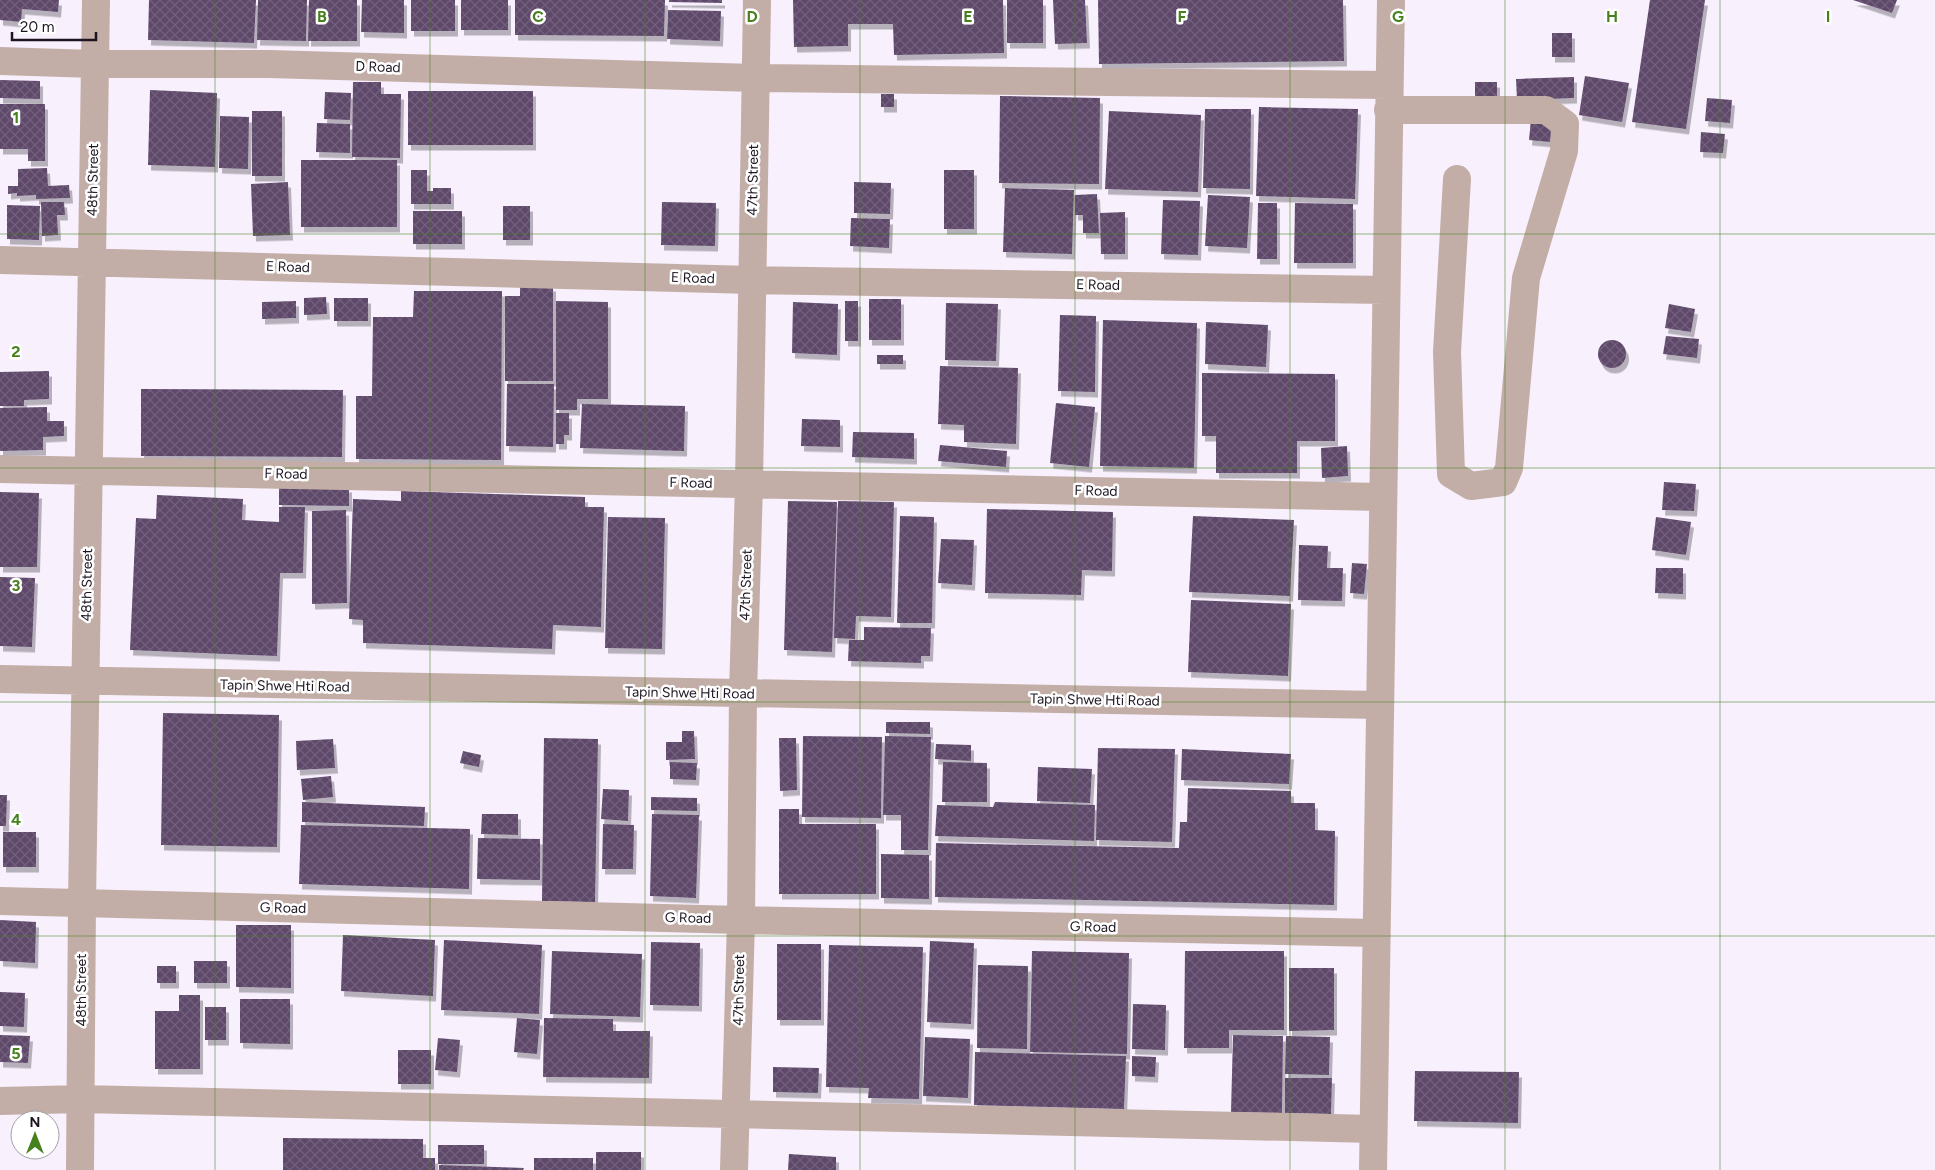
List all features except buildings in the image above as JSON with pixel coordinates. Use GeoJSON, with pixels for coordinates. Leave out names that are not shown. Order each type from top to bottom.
{"type":"FeatureCollection","features":[{"type":"Feature","properties":{"kind":"street","name":"48th Street"},"geometry":{"type":"LineString","coordinates":[[80,1170],[82,903],[96,0]]}},
{"type":"Feature","properties":{"kind":"street","name":"47th Street"},"geometry":{"type":"LineString","coordinates":[[734,1170],[741,920],[743,694],[749,484],[757,0]]}},
{"type":"Feature","properties":{"kind":"street"},"geometry":{"type":"LineString","coordinates":[[1373,1170],[1390,0]]}},
{"type":"Feature","properties":{"kind":"street","name":"D Road"},"geometry":{"type":"LineString","coordinates":[[0,61],[94,64],[269,64],[1389,98],[1546,110],[1565,124],[1564,151],[1526,278],[1509,468],[1503,482],[1471,486],[1451,474],[1447,352],[1458,179]]}},
{"type":"Feature","properties":{"kind":"street","name":"E Road"},"geometry":{"type":"LineString","coordinates":[[0,260],[752,280],[1386,290]]}},
{"type":"Feature","properties":{"kind":"street","name":"F Road"},"geometry":{"type":"LineString","coordinates":[[0,469],[1382,497]]}},
{"type":"Feature","properties":{"kind":"street","name":"Tapin Shwe Hti Road"},"geometry":{"type":"LineString","coordinates":[[0,679],[1380,705]]}},
{"type":"Feature","properties":{"kind":"street","name":"G Road"},"geometry":{"type":"LineString","coordinates":[[0,901],[741,920],[1376,933]]}},
{"type":"Feature","properties":{"kind":"street"},"geometry":{"type":"LineString","coordinates":[[0,1101],[81,1099],[1373,1129]]}}]}
